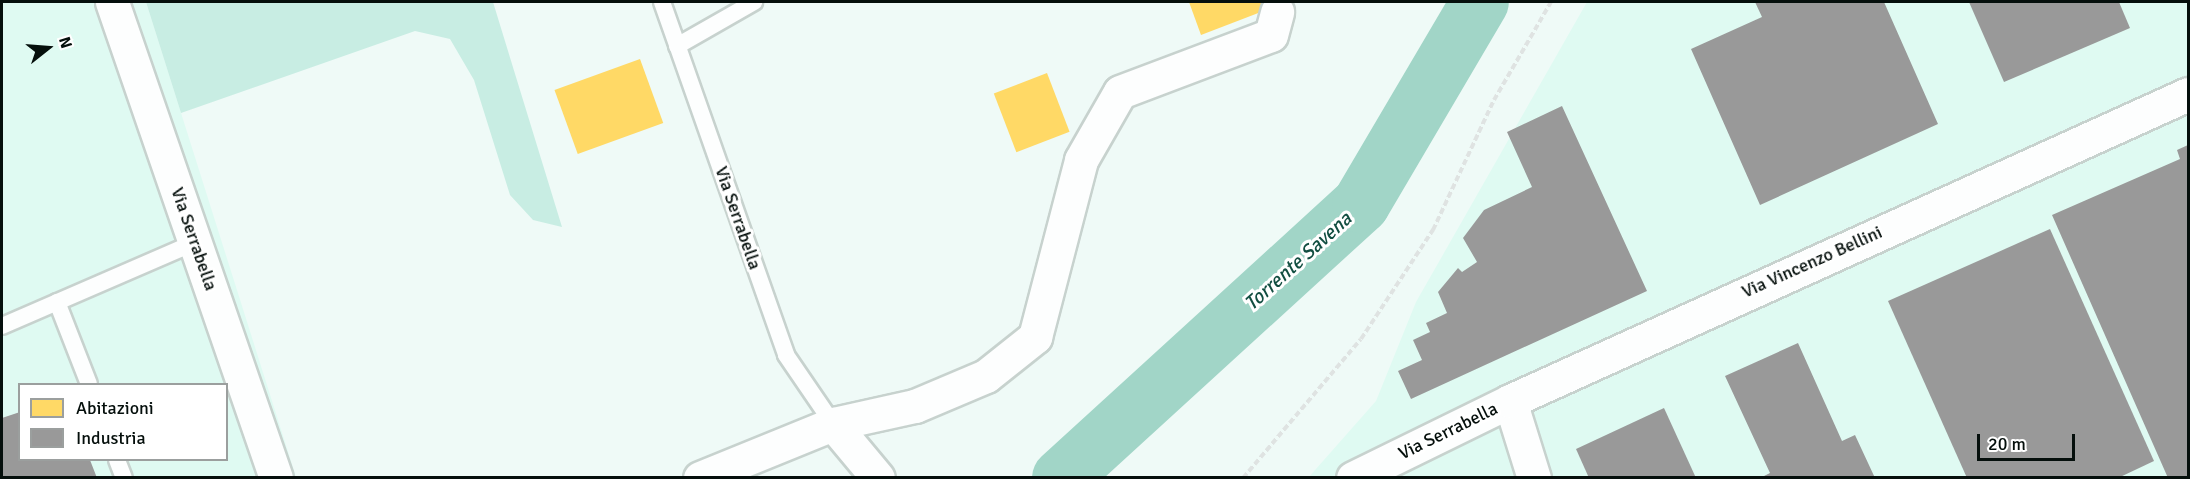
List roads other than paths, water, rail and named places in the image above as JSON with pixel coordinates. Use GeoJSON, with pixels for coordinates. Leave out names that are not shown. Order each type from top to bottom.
{"type":"FeatureCollection","features":[{"type":"Feature","properties":{"kind":"street","name":"Via Serrabella"},"geometry":{"type":"LineString","coordinates":[[112,2],[276,477]]}},
{"type":"Feature","properties":{"kind":"street"},"geometry":{"type":"LineString","coordinates":[[705,477],[833,424],[915,406],[987,376],[1035,337],[1081,160],[1120,92],[1271,35],[1277,12]]}},
{"type":"Feature","properties":{"kind":"street","name":"Via Vincenzo Bellini"},"geometry":{"type":"LineString","coordinates":[[1510,400],[2188,94]]}},
{"type":"Feature","properties":{"kind":"street","name":"Via Serrabella"},"geometry":{"type":"LineString","coordinates":[[1353,477],[1510,400]]}},
{"type":"Feature","properties":{"kind":"street"},"geometry":{"type":"LineString","coordinates":[[1510,400],[1533,477]]}},
{"type":"Feature","properties":{"kind":"street","name":"Via Serrabella"},"geometry":{"type":"LineString","coordinates":[[833,424],[878,477]]}},
{"type":"Feature","properties":{"kind":"lane","name":"Via Serrabella"},"geometry":{"type":"LineString","coordinates":[[662,2],[786,355],[833,424]]}},
{"type":"Feature","properties":{"kind":"lane"},"geometry":{"type":"LineString","coordinates":[[678,46],[754,2]]}},
{"type":"Feature","properties":{"kind":"lane"},"geometry":{"type":"LineString","coordinates":[[2,326],[196,243]]}},
{"type":"Feature","properties":{"kind":"lane"},"geometry":{"type":"LineString","coordinates":[[57,302],[88,383]]}},
{"type":"Feature","properties":{"kind":"lane"},"geometry":{"type":"LineString","coordinates":[[118,461],[124,477]]}},
{"type":"Feature","properties":{"kind":"waterway","name":"Torrente Savena"},"geometry":{"type":"LineString","coordinates":[[1061,478],[1361,204],[1480,2]]}}]}
